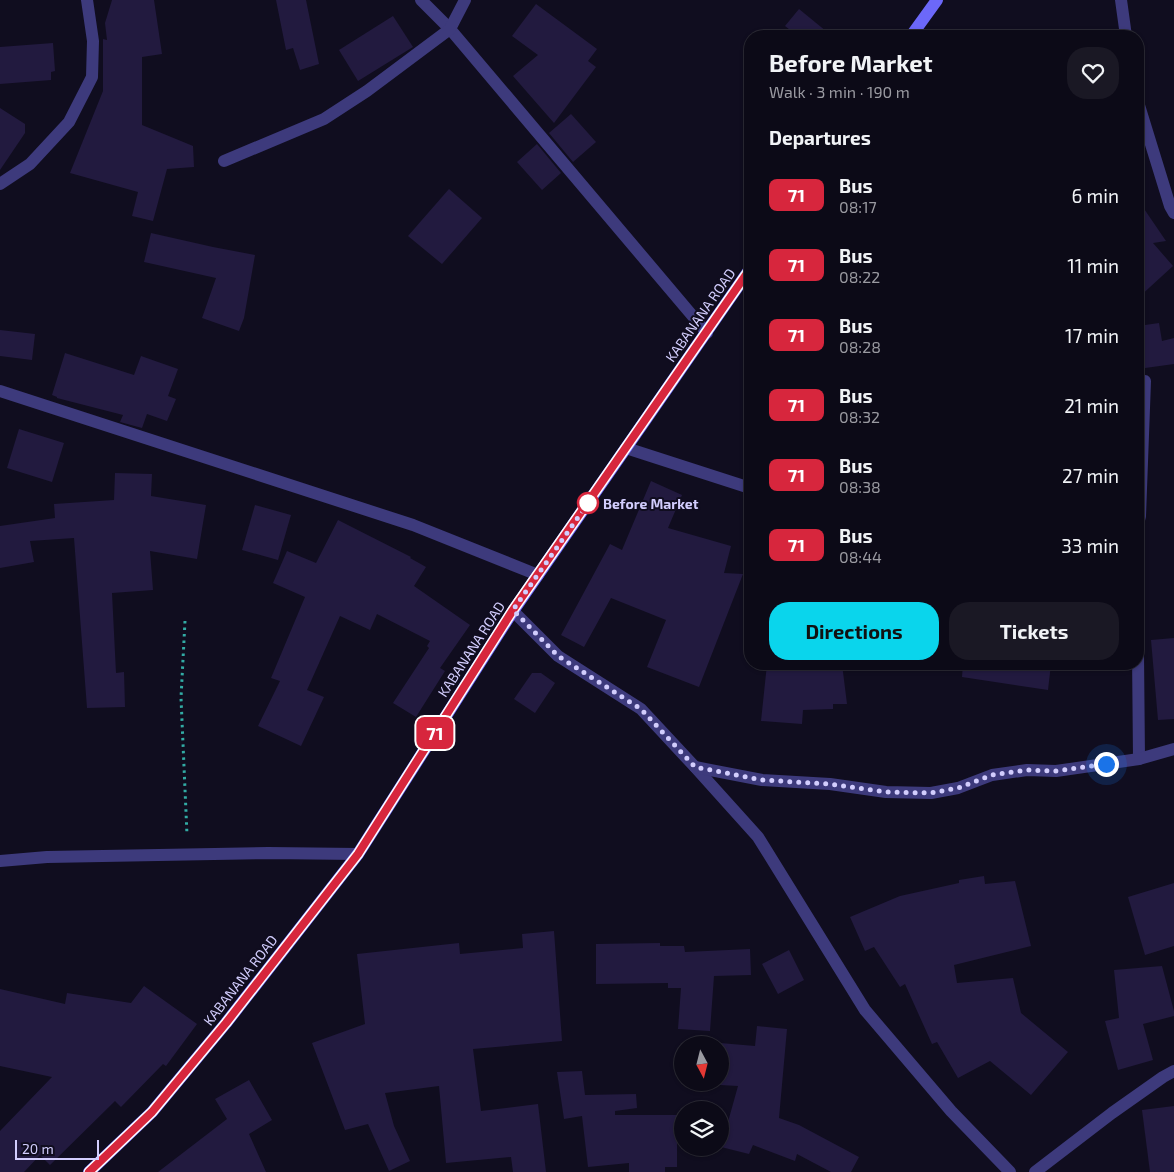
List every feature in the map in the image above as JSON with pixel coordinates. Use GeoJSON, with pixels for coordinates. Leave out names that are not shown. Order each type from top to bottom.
{"type":"FeatureCollection","features":[{"type":"Feature","properties":{"kind":"street"},"geometry":{"type":"LineString","coordinates":[[0,184],[30,164],[69,122],[92,77],[93,41],[87,0]]}},
{"type":"Feature","properties":{"kind":"street"},"geometry":{"type":"LineString","coordinates":[[422,0],[450,29],[706,333]]}},
{"type":"Feature","properties":{"kind":"street"},"geometry":{"type":"LineString","coordinates":[[224,161],[324,119],[367,91],[450,29],[465,0]]}},
{"type":"Feature","properties":{"kind":"street"},"geometry":{"type":"LineString","coordinates":[[915,30],[937,0]]}},
{"type":"Feature","properties":{"kind":"street"},"geometry":{"type":"LineString","coordinates":[[1121,0],[1125,30]]}},
{"type":"Feature","properties":{"kind":"street"},"geometry":{"type":"LineString","coordinates":[[1144,122],[1170,206],[1174,212]]}},
{"type":"Feature","properties":{"kind":"street","name":"KABANANA ROAD"},"geometry":{"type":"LineString","coordinates":[[89,1172],[152,1112],[232,1015],[358,854],[513,610],[744,279]]}},
{"type":"Feature","properties":{"kind":"street"},"geometry":{"type":"LineString","coordinates":[[1144,408],[1145,381]]}},
{"type":"Feature","properties":{"kind":"street"},"geometry":{"type":"LineString","coordinates":[[0,391],[414,524],[538,575]]}},
{"type":"Feature","properties":{"kind":"street"},"geometry":{"type":"LineString","coordinates":[[626,448],[744,486]]}},
{"type":"Feature","properties":{"kind":"street"},"geometry":{"type":"LineString","coordinates":[[513,610],[558,656],[641,709],[758,837],[865,1010],[951,1111],[1010,1172]]}},
{"type":"Feature","properties":{"kind":"street"},"geometry":{"type":"LineString","coordinates":[[1138,670],[1139,759]]}},
{"type":"Feature","properties":{"kind":"street"},"geometry":{"type":"LineString","coordinates":[[695,767],[762,780],[830,784],[886,792],[931,793],[958,788],[992,775],[1027,770],[1056,771],[1139,759],[1174,749]]}},
{"type":"Feature","properties":{"kind":"street"},"geometry":{"type":"LineString","coordinates":[[0,861],[47,857],[268,853],[358,854]]}},
{"type":"Feature","properties":{"kind":"street"},"geometry":{"type":"LineString","coordinates":[[1036,1172],[1112,1113],[1174,1071]]}},
{"type":"Feature","properties":{"kind":"path"},"geometry":{"type":"LineString","coordinates":[[184,621],[180,698],[188,855]]}},
{"type":"Feature","properties":{"kind":"building"},"geometry":{"type":"Polygon","coordinates":[[[112,0],[154,0],[162,54],[142,57],[142,125],[193,146],[194,167],[167,169],[153,221],[132,216],[138,192],[70,173],[103,91],[103,39],[107,40],[105,23],[112,0]]]}},
{"type":"Feature","properties":{"kind":"building"},"geometry":{"type":"Polygon","coordinates":[[[276,0],[306,0],[319,64],[300,70],[293,48],[286,50],[276,0]]]}},
{"type":"Feature","properties":{"kind":"building"},"geometry":{"type":"Polygon","coordinates":[[[536,4],[597,49],[588,61],[596,67],[554,123],[513,76],[538,55],[512,36],[536,4]]]}},
{"type":"Feature","properties":{"kind":"building"},"geometry":{"type":"Polygon","coordinates":[[[799,9],[825,30],[790,30],[785,26],[799,9]]]}},
{"type":"Feature","properties":{"kind":"building"},"geometry":{"type":"Polygon","coordinates":[[[393,16],[413,47],[358,81],[339,50],[393,16]]]}},
{"type":"Feature","properties":{"kind":"building"},"geometry":{"type":"Polygon","coordinates":[[[53,43],[55,71],[51,72],[51,80],[0,84],[0,47],[53,43]]]}},
{"type":"Feature","properties":{"kind":"building"},"geometry":{"type":"Polygon","coordinates":[[[0,108],[25,124],[25,133],[0,170],[0,108]]]}},
{"type":"Feature","properties":{"kind":"building"},"geometry":{"type":"Polygon","coordinates":[[[571,114],[596,142],[573,162],[549,133],[571,114]]]}},
{"type":"Feature","properties":{"kind":"building"},"geometry":{"type":"Polygon","coordinates":[[[537,144],[561,173],[542,190],[517,162],[537,144]]]}},
{"type":"Feature","properties":{"kind":"building"},"geometry":{"type":"Polygon","coordinates":[[[449,189],[482,218],[442,264],[408,236],[449,189]]]}},
{"type":"Feature","properties":{"kind":"building"},"geometry":{"type":"Polygon","coordinates":[[[1144,209],[1166,241],[1153,243],[1173,266],[1144,293],[1144,209]]]}},
{"type":"Feature","properties":{"kind":"building"},"geometry":{"type":"Polygon","coordinates":[[[151,233],[255,255],[244,318],[239,331],[202,318],[216,278],[144,262],[151,233]]]}},
{"type":"Feature","properties":{"kind":"building"},"geometry":{"type":"Polygon","coordinates":[[[1159,323],[1162,341],[1174,338],[1174,364],[1144,368],[1144,325],[1159,323]]]}},
{"type":"Feature","properties":{"kind":"building"},"geometry":{"type":"Polygon","coordinates":[[[0,330],[35,334],[32,360],[0,356],[0,330]]]}},
{"type":"Feature","properties":{"kind":"building"},"geometry":{"type":"Polygon","coordinates":[[[65,353],[134,375],[141,356],[178,369],[168,396],[176,399],[167,421],[147,414],[142,428],[120,422],[123,415],[57,398],[52,395],[65,353]]]}},
{"type":"Feature","properties":{"kind":"building"},"geometry":{"type":"Polygon","coordinates":[[[19,429],[64,443],[52,482],[7,468],[19,429]]]}},
{"type":"Feature","properties":{"kind":"building"},"geometry":{"type":"Polygon","coordinates":[[[115,473],[152,474],[151,496],[206,505],[197,559],[150,551],[153,590],[112,593],[116,673],[124,672],[125,707],[87,708],[74,538],[30,541],[34,562],[0,568],[0,526],[55,518],[54,504],[114,500],[115,473]]]}},
{"type":"Feature","properties":{"kind":"building"},"geometry":{"type":"Polygon","coordinates":[[[651,481],[682,495],[668,528],[731,546],[724,573],[743,574],[699,687],[647,667],[666,620],[611,598],[584,647],[561,635],[610,544],[622,550],[651,481]]]}},
{"type":"Feature","properties":{"kind":"building"},"geometry":{"type":"Polygon","coordinates":[[[255,505],[291,515],[278,560],[242,550],[255,505]]]}},
{"type":"Feature","properties":{"kind":"building"},"geometry":{"type":"Polygon","coordinates":[[[338,520],[411,557],[426,567],[414,586],[470,625],[440,668],[445,671],[416,717],[393,703],[429,648],[427,646],[430,641],[377,614],[370,630],[340,616],[307,690],[324,697],[301,746],[258,726],[280,681],[271,678],[305,597],[273,583],[287,551],[316,563],[338,520]]]}},
{"type":"Feature","properties":{"kind":"building"},"geometry":{"type":"Polygon","coordinates":[[[1174,638],[1174,719],[1158,720],[1151,640],[1174,638]]]}},
{"type":"Feature","properties":{"kind":"building"},"geometry":{"type":"Polygon","coordinates":[[[766,670],[843,670],[847,704],[833,704],[833,709],[803,710],[802,724],[761,721],[766,670]]]}},
{"type":"Feature","properties":{"kind":"building"},"geometry":{"type":"Polygon","coordinates":[[[963,670],[1050,670],[1048,690],[962,677],[963,670]]]}},
{"type":"Feature","properties":{"kind":"building"},"geometry":{"type":"Polygon","coordinates":[[[532,673],[541,673],[555,683],[535,713],[514,699],[532,673]]]}},
{"type":"Feature","properties":{"kind":"building"},"geometry":{"type":"Polygon","coordinates":[[[984,876],[985,884],[1015,881],[1031,946],[954,965],[957,983],[1013,978],[1021,1013],[1068,1052],[1031,1095],[990,1061],[958,1078],[937,1042],[932,1044],[905,984],[900,987],[874,947],[865,951],[850,917],[900,896],[959,883],[959,880],[984,876]]]}},
{"type":"Feature","properties":{"kind":"building"},"geometry":{"type":"Polygon","coordinates":[[[1174,883],[1174,946],[1145,955],[1128,897],[1174,883]]]}},
{"type":"Feature","properties":{"kind":"building"},"geometry":{"type":"Polygon","coordinates":[[[554,931],[562,1041],[473,1049],[481,1111],[538,1104],[546,1172],[513,1172],[511,1157],[446,1163],[439,1086],[385,1093],[394,1126],[410,1161],[389,1171],[368,1124],[345,1130],[312,1043],[365,1024],[357,954],[459,943],[460,954],[523,948],[522,934],[554,931]]]}},
{"type":"Feature","properties":{"kind":"building"},"geometry":{"type":"Polygon","coordinates":[[[660,943],[660,946],[684,946],[685,952],[750,949],[751,975],[714,976],[710,1031],[678,1029],[681,988],[668,988],[668,983],[596,984],[596,944],[660,943]]]}},
{"type":"Feature","properties":{"kind":"building"},"geometry":{"type":"Polygon","coordinates":[[[789,950],[804,980],[778,994],[762,964],[789,950]]]}},
{"type":"Feature","properties":{"kind":"building"},"geometry":{"type":"Polygon","coordinates":[[[1162,966],[1174,1016],[1143,1024],[1153,1060],[1118,1070],[1105,1021],[1119,1018],[1114,970],[1162,966]]]}},
{"type":"Feature","properties":{"kind":"building"},"geometry":{"type":"Polygon","coordinates":[[[144,986],[197,1024],[166,1066],[163,1064],[121,1107],[115,1101],[50,1165],[40,1155],[24,1172],[0,1172],[0,1131],[52,1077],[0,1066],[0,989],[65,1004],[67,993],[131,1003],[144,986]]]}},
{"type":"Feature","properties":{"kind":"building"},"geometry":{"type":"Polygon","coordinates":[[[757,1026],[787,1029],[779,1118],[799,1125],[859,1157],[851,1172],[831,1172],[797,1154],[795,1161],[753,1145],[749,1154],[729,1149],[729,1118],[738,1086],[729,1086],[729,1044],[755,1046],[757,1026]]]}},
{"type":"Feature","properties":{"kind":"building"},"geometry":{"type":"Polygon","coordinates":[[[582,1071],[585,1095],[636,1094],[637,1108],[615,1111],[615,1115],[674,1115],[674,1156],[677,1156],[677,1167],[665,1167],[665,1172],[629,1172],[629,1163],[588,1167],[582,1116],[564,1119],[557,1072],[582,1071]]]}},
{"type":"Feature","properties":{"kind":"building"},"geometry":{"type":"Polygon","coordinates":[[[249,1080],[272,1120],[249,1134],[266,1172],[158,1172],[227,1119],[215,1099],[249,1080]]]}},
{"type":"Feature","properties":{"kind":"building"},"geometry":{"type":"Polygon","coordinates":[[[1174,1106],[1174,1172],[1150,1172],[1142,1110],[1174,1106]]]}},
{"type":"Feature","properties":{"kind":"bus line","name":"71"},"geometry":{"type":"LineString","coordinates":[[89,1172],[152,1112],[226,1023],[358,854],[513,610],[744,278]]}},
{"type":"Feature","properties":{"kind":"place","name":"Before Market"},"geometry":{"type":"Point","coordinates":[588,503]}},
{"type":"Feature","properties":{"kind":"route"},"geometry":{"type":"LineString","coordinates":[[588,503],[593,496],[513,610],[558,656],[641,709],[695,767],[762,780],[830,784],[886,792],[931,793],[958,788],[992,775],[1027,770],[1056,771],[1106,764]]}}]}
